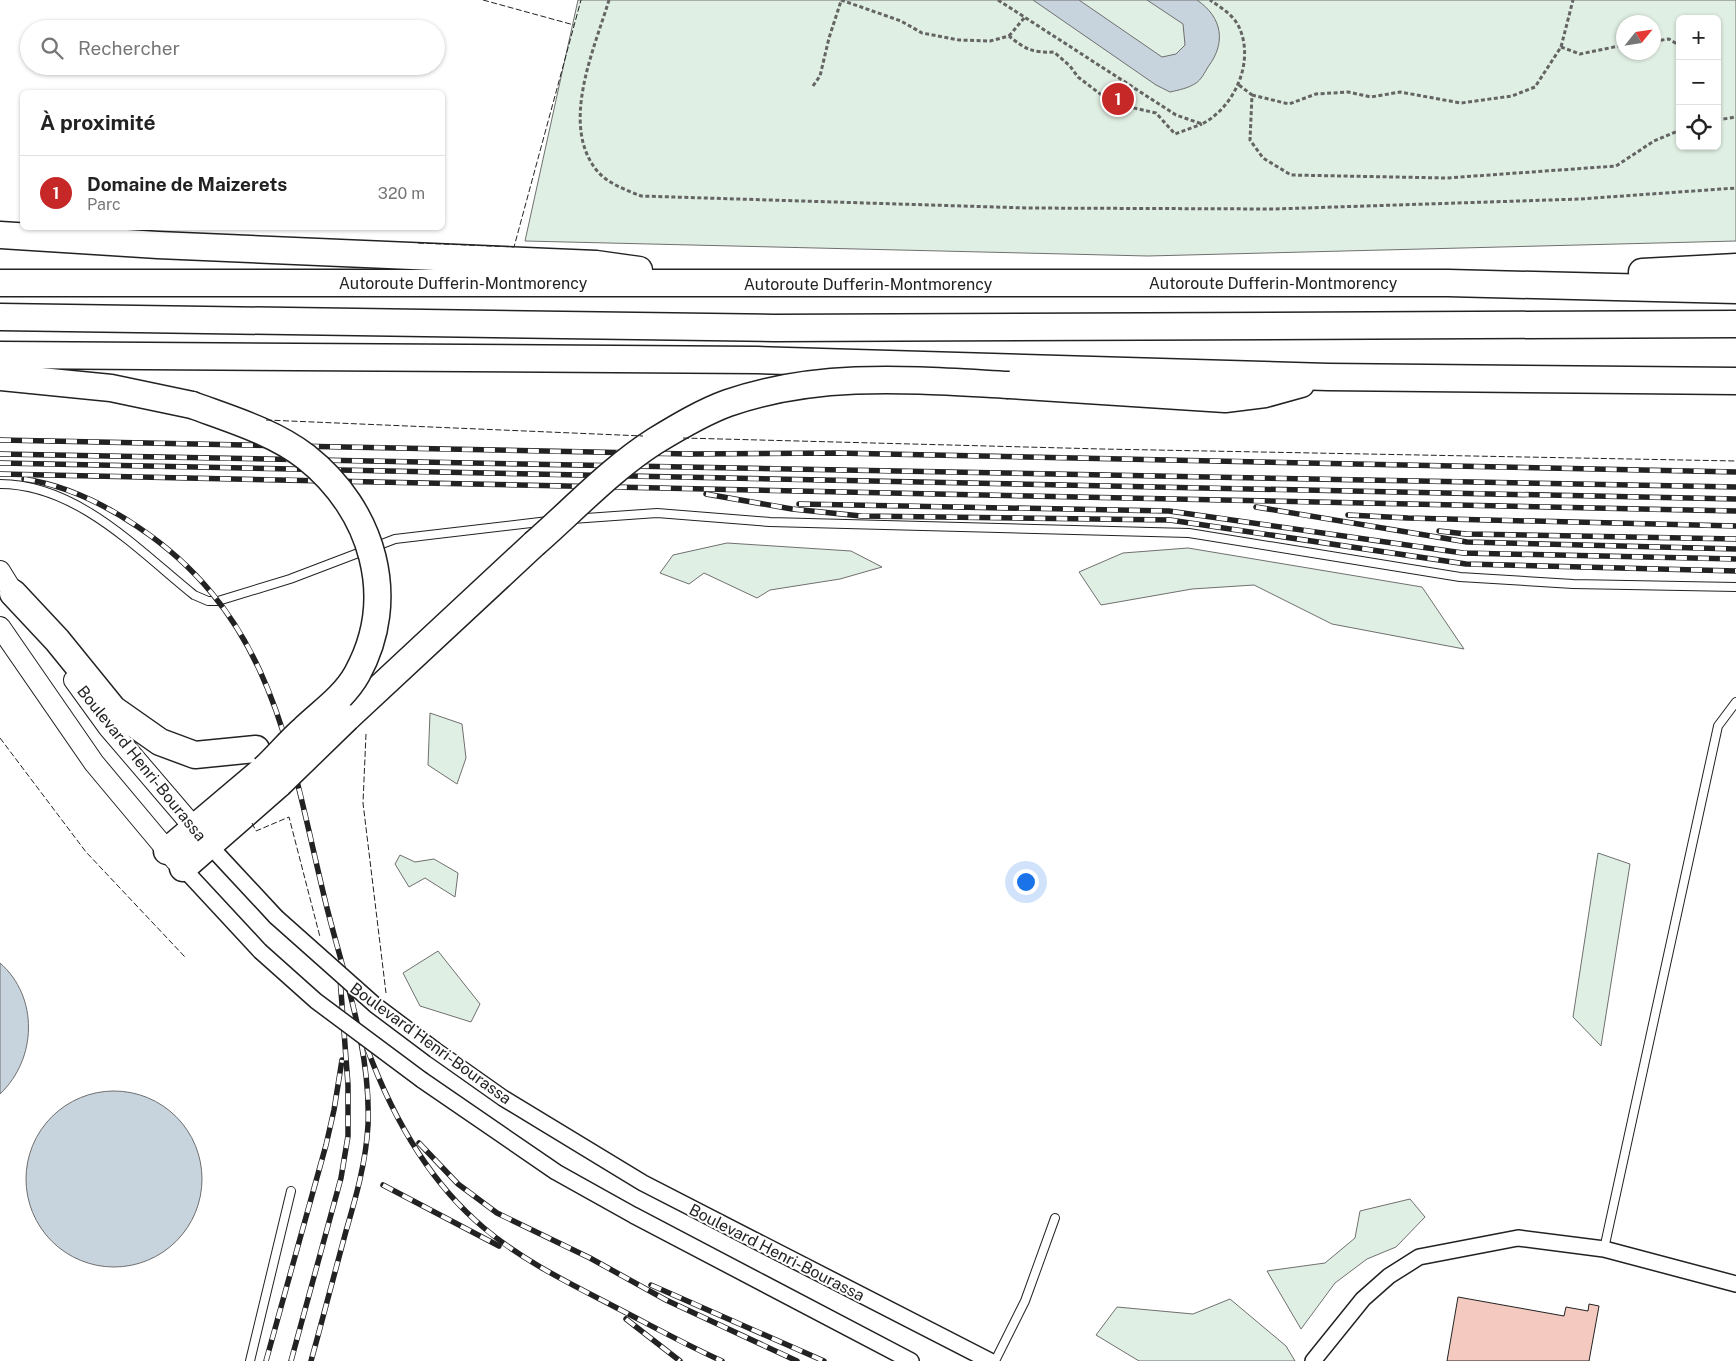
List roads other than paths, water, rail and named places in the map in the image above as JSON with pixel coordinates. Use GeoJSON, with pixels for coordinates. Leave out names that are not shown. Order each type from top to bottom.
{"type":"FeatureCollection","features":[{"type":"Feature","properties":{"kind":"highway"},"geometry":{"type":"LineString","coordinates":[[0,235],[158,245],[596,264],[747,284]]}},
{"type":"Feature","properties":{"kind":"highway"},"geometry":{"type":"LineString","coordinates":[[0,247],[158,245]]}},
{"type":"Feature","properties":{"kind":"highway"},"geometry":{"type":"LineString","coordinates":[[1448,283],[1736,267]]}},
{"type":"Feature","properties":{"kind":"highway","name":"Autoroute Dufferin-Montmorency"},"geometry":{"type":"LineString","coordinates":[[0,282],[1448,283],[1736,290]]}},
{"type":"Feature","properties":{"kind":"highway"},"geometry":{"type":"LineString","coordinates":[[0,317],[774,328],[1736,324]]}},
{"type":"Feature","properties":{"kind":"highway"},"geometry":{"type":"LineString","coordinates":[[0,355],[757,360],[1328,377],[1736,381]]}},
{"type":"Feature","properties":{"kind":"highway"},"geometry":{"type":"LineString","coordinates":[[0,377],[111,388],[192,405],[270,436],[305,456],[330,477],[340,490],[358,518],[370,542],[375,566],[377,600],[374,626],[367,653],[356,676],[336,702],[304,729],[281,742],[266,767]]}},
{"type":"Feature","properties":{"kind":"highway"},"geometry":{"type":"LineString","coordinates":[[175,860],[202,837],[266,767],[534,544],[619,469],[653,442],[694,418],[727,403],[789,386],[853,379],[1010,384],[1225,399],[1265,394],[1328,377]]}},
{"type":"Feature","properties":{"kind":"highway"},"geometry":{"type":"LineString","coordinates":[[13,593],[57,640],[113,710],[160,742],[195,755],[266,767]]}},
{"type":"Feature","properties":{"kind":"main road","name":"Boulevard Henri-Bourassa"},"geometry":{"type":"LineString","coordinates":[[0,571],[13,593],[108,727],[202,837]]}},
{"type":"Feature","properties":{"kind":"main road","name":"Boulevard Henri-Bourassa"},"geometry":{"type":"LineString","coordinates":[[0,627],[94,763],[175,860]]}},
{"type":"Feature","properties":{"kind":"street","name":"Boulevard Henri-Bourassa"},"geometry":{"type":"LineString","coordinates":[[202,837],[276,917],[368,1000],[503,1098],[643,1183],[990,1361]]}},
{"type":"Feature","properties":{"kind":"street","name":"Boulevard Henri-Bourassa"},"geometry":{"type":"LineString","coordinates":[[175,860],[260,952],[316,1001],[422,1080],[556,1172],[633,1215],[911,1361]]}},
{"type":"Feature","properties":{"kind":"street"},"geometry":{"type":"LineString","coordinates":[[1313,1361],[1363,1299],[1389,1276],[1419,1257],[1518,1238],[1604,1250],[1736,1284]]}},
{"type":"Feature","properties":{"kind":"lane"},"geometry":{"type":"LineString","coordinates":[[0,484],[46,491],[94,516],[194,595],[208,602],[218,601],[290,579],[395,539],[533,522],[657,513],[770,522],[1189,533],[1460,578],[1573,584],[1736,587]]}},
{"type":"Feature","properties":{"kind":"lane"},"geometry":{"type":"LineString","coordinates":[[1604,1250],[1718,726],[1736,702]]}},
{"type":"Feature","properties":{"kind":"lane"},"geometry":{"type":"LineString","coordinates":[[250,1361],[291,1191]]}},
{"type":"Feature","properties":{"kind":"lane"},"geometry":{"type":"LineString","coordinates":[[995,1361],[1025,1301],[1055,1218]]}},
{"type":"Feature","properties":{"kind":"railway"},"geometry":{"type":"LineString","coordinates":[[0,440],[689,454],[836,453],[1736,472]]}},
{"type":"Feature","properties":{"kind":"railway"},"geometry":{"type":"LineString","coordinates":[[0,454],[1736,487]]}},
{"type":"Feature","properties":{"kind":"railway"},"geometry":{"type":"LineString","coordinates":[[0,463],[1736,499]]}},
{"type":"Feature","properties":{"kind":"railway"},"geometry":{"type":"LineString","coordinates":[[0,474],[1736,511]]}},
{"type":"Feature","properties":{"kind":"railway"},"geometry":{"type":"LineString","coordinates":[[24,479],[54,486],[98,503],[138,527],[185,564],[221,605],[249,649],[271,696],[288,746],[327,908],[349,988],[361,1043],[368,1097],[367,1139],[360,1179],[311,1361]]}},
{"type":"Feature","properties":{"kind":"railway"},"geometry":{"type":"LineString","coordinates":[[706,494],[792,509],[861,516],[1170,520],[1466,564],[1736,571]]}},
{"type":"Feature","properties":{"kind":"railway"},"geometry":{"type":"LineString","coordinates":[[799,504],[1169,511],[1463,553],[1736,559]]}},
{"type":"Feature","properties":{"kind":"railway"},"geometry":{"type":"LineString","coordinates":[[1256,507],[1467,542],[1736,549]]}},
{"type":"Feature","properties":{"kind":"railway"},"geometry":{"type":"LineString","coordinates":[[1348,515],[1736,526]]}},
{"type":"Feature","properties":{"kind":"railway"},"geometry":{"type":"LineString","coordinates":[[1439,531],[1466,534],[1736,539]]}},
{"type":"Feature","properties":{"kind":"railway"},"geometry":{"type":"LineString","coordinates":[[291,1361],[341,1178],[348,1136],[348,1085],[340,978]]}},
{"type":"Feature","properties":{"kind":"railway"},"geometry":{"type":"LineString","coordinates":[[367,1048],[388,1098],[414,1146],[446,1190],[484,1228],[515,1251],[548,1271],[722,1361]]}},
{"type":"Feature","properties":{"kind":"railway"},"geometry":{"type":"LineString","coordinates":[[266,1361],[326,1145],[342,1060]]}},
{"type":"Feature","properties":{"kind":"railway"},"geometry":{"type":"LineString","coordinates":[[419,1143],[458,1184],[497,1213],[590,1258],[666,1300],[797,1361]]}},
{"type":"Feature","properties":{"kind":"railway"},"geometry":{"type":"LineString","coordinates":[[383,1185],[499,1246]]}},
{"type":"Feature","properties":{"kind":"railway"},"geometry":{"type":"LineString","coordinates":[[651,1285],[824,1361]]}},
{"type":"Feature","properties":{"kind":"railway"},"geometry":{"type":"LineString","coordinates":[[626,1319],[680,1361]]}},
{"type":"Feature","properties":{"kind":"place","name":"Domaine de Maizerets"},"geometry":{"type":"Point","coordinates":[1118,99]}}]}
